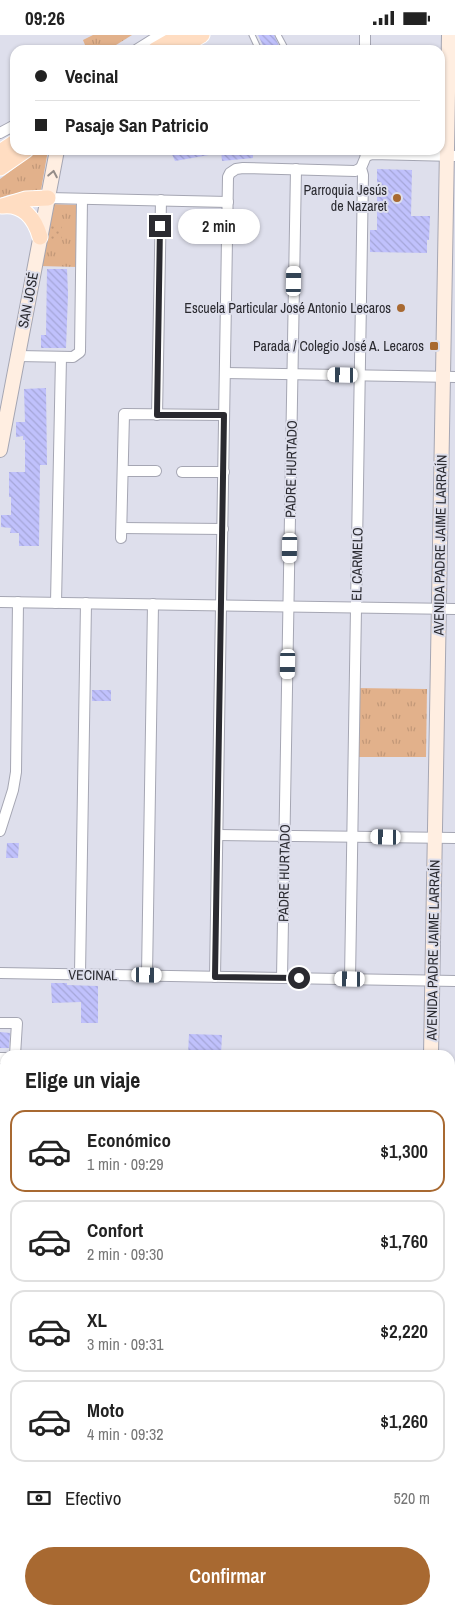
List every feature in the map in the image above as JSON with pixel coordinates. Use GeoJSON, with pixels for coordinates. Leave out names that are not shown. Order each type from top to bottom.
{"type":"FeatureCollection","features":[{"type":"Feature","properties":{"kind":"main road"},"geometry":{"type":"LineString","coordinates":[[164,45],[181,35]]}},
{"type":"Feature","properties":{"kind":"main road"},"geometry":{"type":"LineString","coordinates":[[185,45],[202,35]]}},
{"type":"Feature","properties":{"kind":"main road"},"geometry":{"type":"LineString","coordinates":[[0,168],[19,155]]}},
{"type":"Feature","properties":{"kind":"main road"},"geometry":{"type":"LineString","coordinates":[[1,207],[26,199],[48,198]]}},
{"type":"Feature","properties":{"kind":"main road"},"geometry":{"type":"LineString","coordinates":[[1,207],[17,207],[26,212],[35,223],[40,237]]}},
{"type":"Feature","properties":{"kind":"street"},"geometry":{"type":"LineString","coordinates":[[144,45],[160,35]]}},
{"type":"Feature","properties":{"kind":"street","name":"AVENIDA PADRE JAIME LARRAÍN"},"geometry":{"type":"LineString","coordinates":[[431,1050],[439,609],[449,377],[451,156],[449,35]]}},
{"type":"Feature","properties":{"kind":"street","name":"SAN JOSÉ"},"geometry":{"type":"LineString","coordinates":[[0,450],[56,155]]}},
{"type":"Feature","properties":{"kind":"street","name":"EL CARMELO"},"geometry":{"type":"LineString","coordinates":[[350,979],[363,175],[361,168],[364,155]]}},
{"type":"Feature","properties":{"kind":"street"},"geometry":{"type":"LineString","coordinates":[[412,155],[451,156]]}},
{"type":"Feature","properties":{"kind":"street"},"geometry":{"type":"LineString","coordinates":[[215,977],[230,173],[236,169],[243,168],[355,171],[361,168]]}},
{"type":"Feature","properties":{"kind":"street","name":"PADRE HURTADO"},"geometry":{"type":"LineString","coordinates":[[282,978],[296,169]]}},
{"type":"Feature","properties":{"kind":"street"},"geometry":{"type":"LineString","coordinates":[[48,198],[228,201]]}},
{"type":"Feature","properties":{"kind":"street"},"geometry":{"type":"LineString","coordinates":[[18,355],[61,357],[76,356],[80,352],[82,199]]}},
{"type":"Feature","properties":{"kind":"street"},"geometry":{"type":"LineString","coordinates":[[157,415],[161,200]]}},
{"type":"Feature","properties":{"kind":"street"},"geometry":{"type":"LineString","coordinates":[[56,603],[61,357]]}},
{"type":"Feature","properties":{"kind":"street"},"geometry":{"type":"LineString","coordinates":[[225,373],[449,377]]}},
{"type":"Feature","properties":{"kind":"street"},"geometry":{"type":"LineString","coordinates":[[223,529],[121,533],[124,414],[224,415]]}},
{"type":"Feature","properties":{"kind":"street"},"geometry":{"type":"LineString","coordinates":[[123,471],[156,471]]}},
{"type":"Feature","properties":{"kind":"street"},"geometry":{"type":"LineString","coordinates":[[182,471],[224,472]]}},
{"type":"Feature","properties":{"kind":"street"},"geometry":{"type":"LineString","coordinates":[[0,602],[455,609]]}},
{"type":"Feature","properties":{"kind":"street"},"geometry":{"type":"LineString","coordinates":[[0,831],[13,790],[16,772],[18,602]]}},
{"type":"Feature","properties":{"kind":"street"},"geometry":{"type":"LineString","coordinates":[[80,974],[86,603]]}},
{"type":"Feature","properties":{"kind":"street"},"geometry":{"type":"LineString","coordinates":[[147,975],[154,604]]}},
{"type":"Feature","properties":{"kind":"street"},"geometry":{"type":"LineString","coordinates":[[218,835],[455,838]]}},
{"type":"Feature","properties":{"kind":"street","name":"VECINAL"},"geometry":{"type":"LineString","coordinates":[[0,973],[455,981]]}},
{"type":"Feature","properties":{"kind":"street"},"geometry":{"type":"LineString","coordinates":[[0,1023],[17,1023],[16,1050]]}},
{"type":"Feature","properties":{"kind":"green space"},"geometry":{"type":"Polygon","coordinates":[[[93,35],[132,35],[116,45],[85,45],[83,40],[93,35]]]}},
{"type":"Feature","properties":{"kind":"green space"},"geometry":{"type":"Polygon","coordinates":[[[32,155],[47,155],[41,190],[0,198],[0,179],[32,155]]]}},
{"type":"Feature","properties":{"kind":"green space"},"geometry":{"type":"Polygon","coordinates":[[[50,204],[78,205],[77,267],[40,266],[50,204]]]}},
{"type":"Feature","properties":{"kind":"green space"},"geometry":{"type":"Polygon","coordinates":[[[49,225],[62,225],[62,239],[49,239],[49,225]]]}},
{"type":"Feature","properties":{"kind":"green space"},"geometry":{"type":"Polygon","coordinates":[[[355,688],[427,689],[426,757],[354,757],[355,688]]]}},
{"type":"Feature","properties":{"kind":"building"},"geometry":{"type":"Polygon","coordinates":[[[258,35],[274,35],[279,45],[263,45],[258,35]]]}},
{"type":"Feature","properties":{"kind":"building"},"geometry":{"type":"Polygon","coordinates":[[[172,155],[209,155],[175,161],[172,155]]]}},
{"type":"Feature","properties":{"kind":"building"},"geometry":{"type":"Polygon","coordinates":[[[221,155],[253,155],[253,158],[222,161],[221,155]]]}},
{"type":"Feature","properties":{"kind":"building"},"geometry":{"type":"Polygon","coordinates":[[[377,169],[412,170],[411,216],[430,216],[427,253],[370,252],[370,230],[377,230],[377,169]]]}},
{"type":"Feature","properties":{"kind":"building"},"geometry":{"type":"Polygon","coordinates":[[[47,269],[67,269],[66,348],[41,348],[41,335],[46,335],[47,269]]]}},
{"type":"Feature","properties":{"kind":"building"},"geometry":{"type":"Polygon","coordinates":[[[46,388],[47,465],[40,465],[39,546],[19,546],[19,533],[10,533],[11,528],[1,527],[1,515],[11,515],[9,472],[25,472],[25,440],[23,440],[23,436],[16,437],[16,422],[25,422],[24,389],[46,388]]]}},
{"type":"Feature","properties":{"kind":"building"},"geometry":{"type":"Polygon","coordinates":[[[92,690],[111,690],[111,701],[92,701],[92,690]]]}},
{"type":"Feature","properties":{"kind":"building"},"geometry":{"type":"Polygon","coordinates":[[[7,843],[19,843],[18,858],[6,858],[7,843]]]}},
{"type":"Feature","properties":{"kind":"building"},"geometry":{"type":"Polygon","coordinates":[[[51,983],[98,986],[98,1023],[81,1023],[81,1002],[52,1003],[51,983]]]}},
{"type":"Feature","properties":{"kind":"building"},"geometry":{"type":"Polygon","coordinates":[[[0,1032],[10,1033],[9,1048],[0,1048],[0,1032]]]}},
{"type":"Feature","properties":{"kind":"building"},"geometry":{"type":"Polygon","coordinates":[[[189,1034],[222,1035],[221,1050],[188,1050],[189,1034]]]}},
{"type":"Feature","properties":{"kind":"place","name":"Parroquia Jesús de Nazaret"},"geometry":{"type":"Point","coordinates":[397,198]}},
{"type":"Feature","properties":{"kind":"place","name":"Escuela Particular José Antonio Lecaros"},"geometry":{"type":"Point","coordinates":[401,308]}},
{"type":"Feature","properties":{"kind":"place","name":"Parada / Colegio José A. Lecaros"},"geometry":{"type":"Point","coordinates":[434,346]}},
{"type":"Feature","properties":{"kind":"route"},"geometry":{"type":"LineString","coordinates":[[160,226],[157,415],[224,415],[215,977],[299,978]]}}]}
